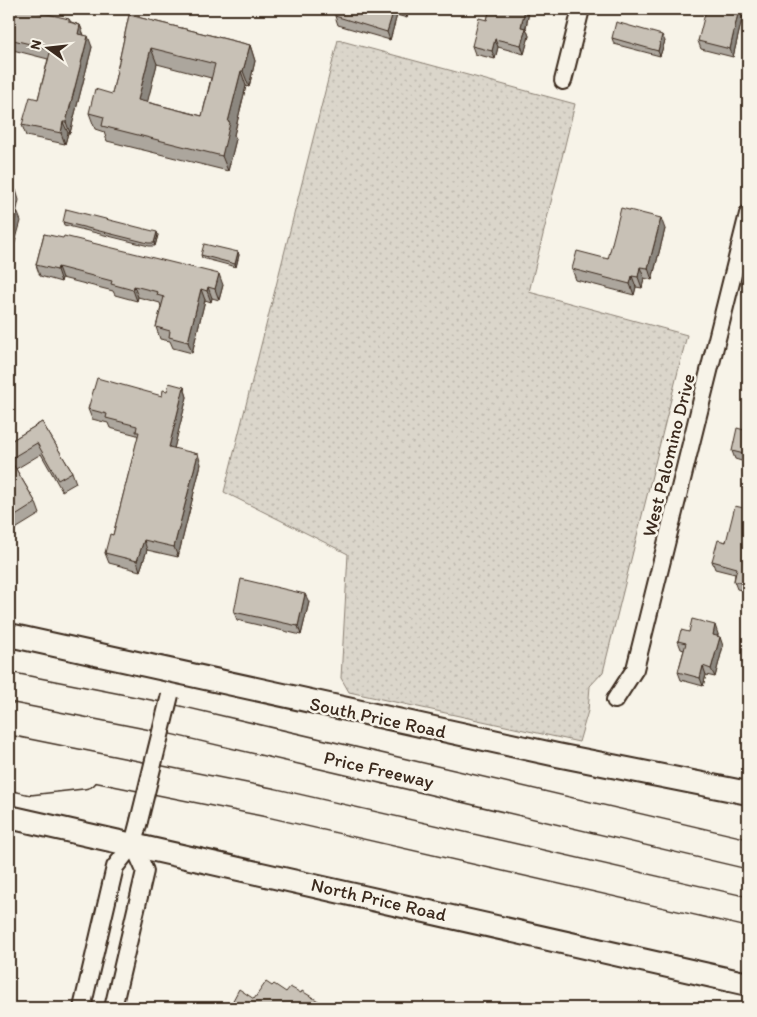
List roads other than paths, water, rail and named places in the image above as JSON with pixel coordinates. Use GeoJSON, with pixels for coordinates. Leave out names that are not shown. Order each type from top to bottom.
{"type":"FeatureCollection","features":[{"type":"Feature","properties":{"kind":"highway"},"geometry":{"type":"LineString","coordinates":[[9,669],[121,693],[170,707]]}},
{"type":"Feature","properties":{"kind":"highway","name":"Price Freeway"},"geometry":{"type":"LineString","coordinates":[[9,687],[170,707],[591,819],[748,854]]}},
{"type":"Feature","properties":{"kind":"highway"},"geometry":{"type":"LineString","coordinates":[[9,750],[272,803],[748,912]]}},
{"type":"Feature","properties":{"kind":"highway"},"geometry":{"type":"LineString","coordinates":[[9,775],[32,780],[108,771]]}},
{"type":"Feature","properties":{"kind":"highway"},"geometry":{"type":"LineString","coordinates":[[591,819],[700,824],[748,835]]}},
{"type":"Feature","properties":{"kind":"highway"},"geometry":{"type":"LineString","coordinates":[[567,870],[748,929]]}},
{"type":"Feature","properties":{"kind":"main road","name":"South Price Road"},"geometry":{"type":"LineString","coordinates":[[9,635],[538,751],[748,793]]}},
{"type":"Feature","properties":{"kind":"main road","name":"North Price Road"},"geometry":{"type":"LineString","coordinates":[[9,817],[748,984]]}},
{"type":"Feature","properties":{"kind":"street"},"geometry":{"type":"LineString","coordinates":[[563,81],[580,9]]}},
{"type":"Feature","properties":{"kind":"street","name":"West Palomino Drive"},"geometry":{"type":"LineString","coordinates":[[615,700],[635,669],[748,214]]}},
{"type":"Feature","properties":{"kind":"street"},"geometry":{"type":"LineString","coordinates":[[82,1008],[116,867],[133,844],[170,707],[176,671]]}},
{"type":"Feature","properties":{"kind":"street"},"geometry":{"type":"LineString","coordinates":[[112,1008],[145,872],[133,844]]}}]}
